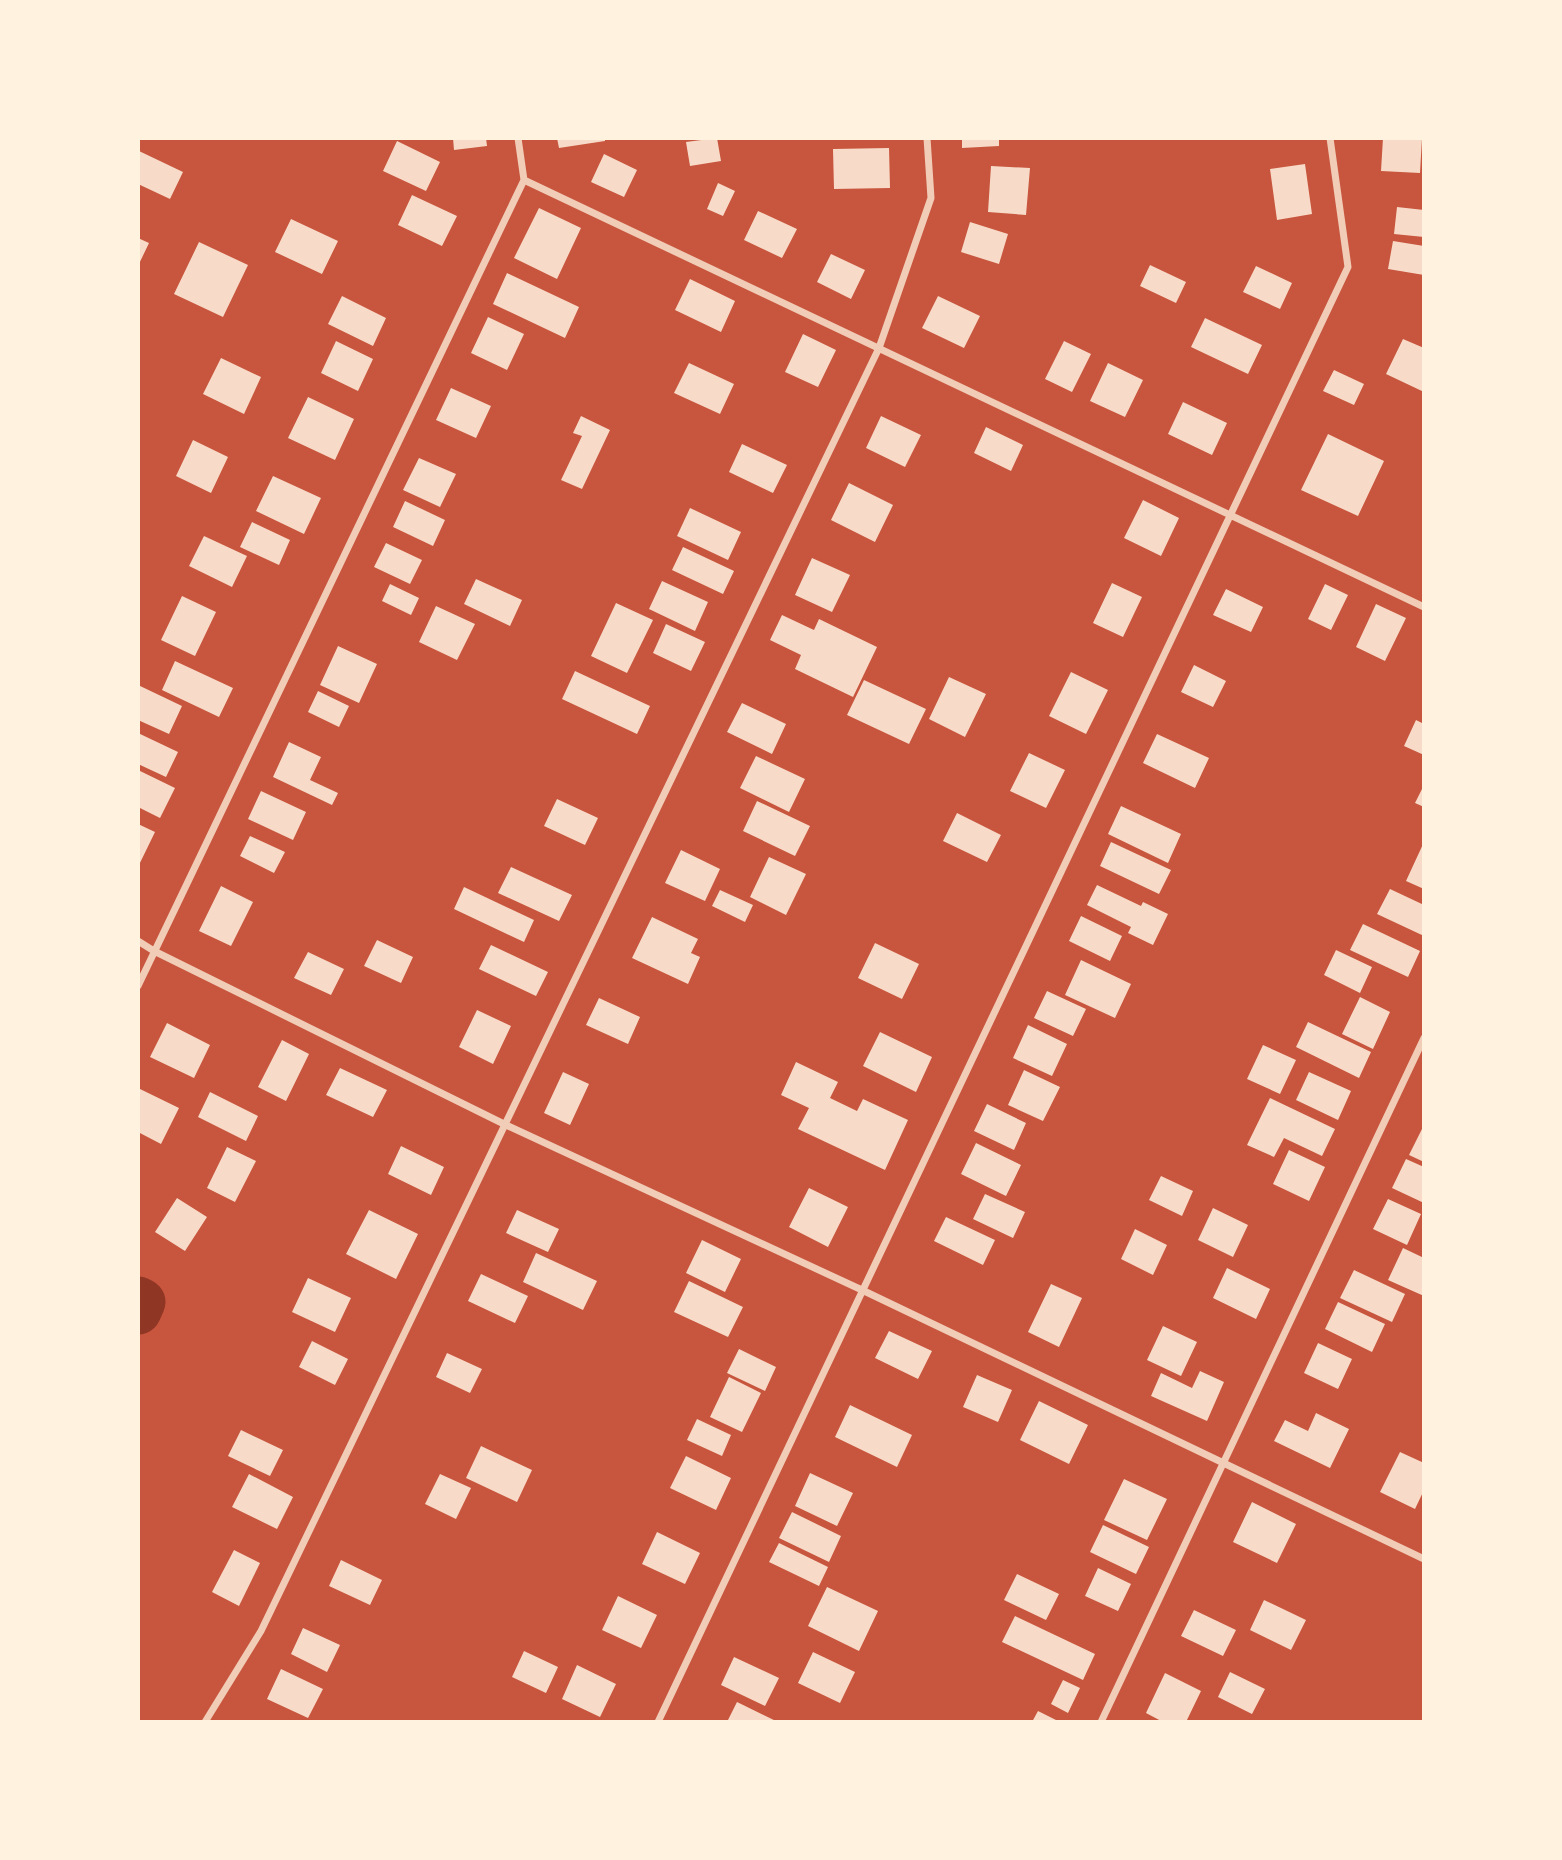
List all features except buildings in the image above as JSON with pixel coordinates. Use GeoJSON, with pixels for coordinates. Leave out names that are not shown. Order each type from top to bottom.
{"type":"FeatureCollection","features":[{"type":"Feature","properties":{"kind":"street"},"geometry":{"type":"LineString","coordinates":[[138,986],[524,180],[518,138]]}},
{"type":"Feature","properties":{"kind":"street"},"geometry":{"type":"LineString","coordinates":[[205,1722],[261,1631],[879,348],[931,198],[927,138]]}},
{"type":"Feature","properties":{"kind":"street"},"geometry":{"type":"LineString","coordinates":[[658,1722],[1348,267],[1330,138]]}},
{"type":"Feature","properties":{"kind":"street"},"geometry":{"type":"LineString","coordinates":[[524,180],[1424,607]]}},
{"type":"Feature","properties":{"kind":"street"},"geometry":{"type":"LineString","coordinates":[[138,941],[506,1125],[862,1290],[1424,1559]]}},
{"type":"Feature","properties":{"kind":"street"},"geometry":{"type":"LineString","coordinates":[[1101,1722],[1424,1038]]}},
{"type":"Feature","properties":{"kind":"waterway"},"geometry":{"type":"LineString","coordinates":[[138,1300],[142,1302],[138,1311]]}}]}
